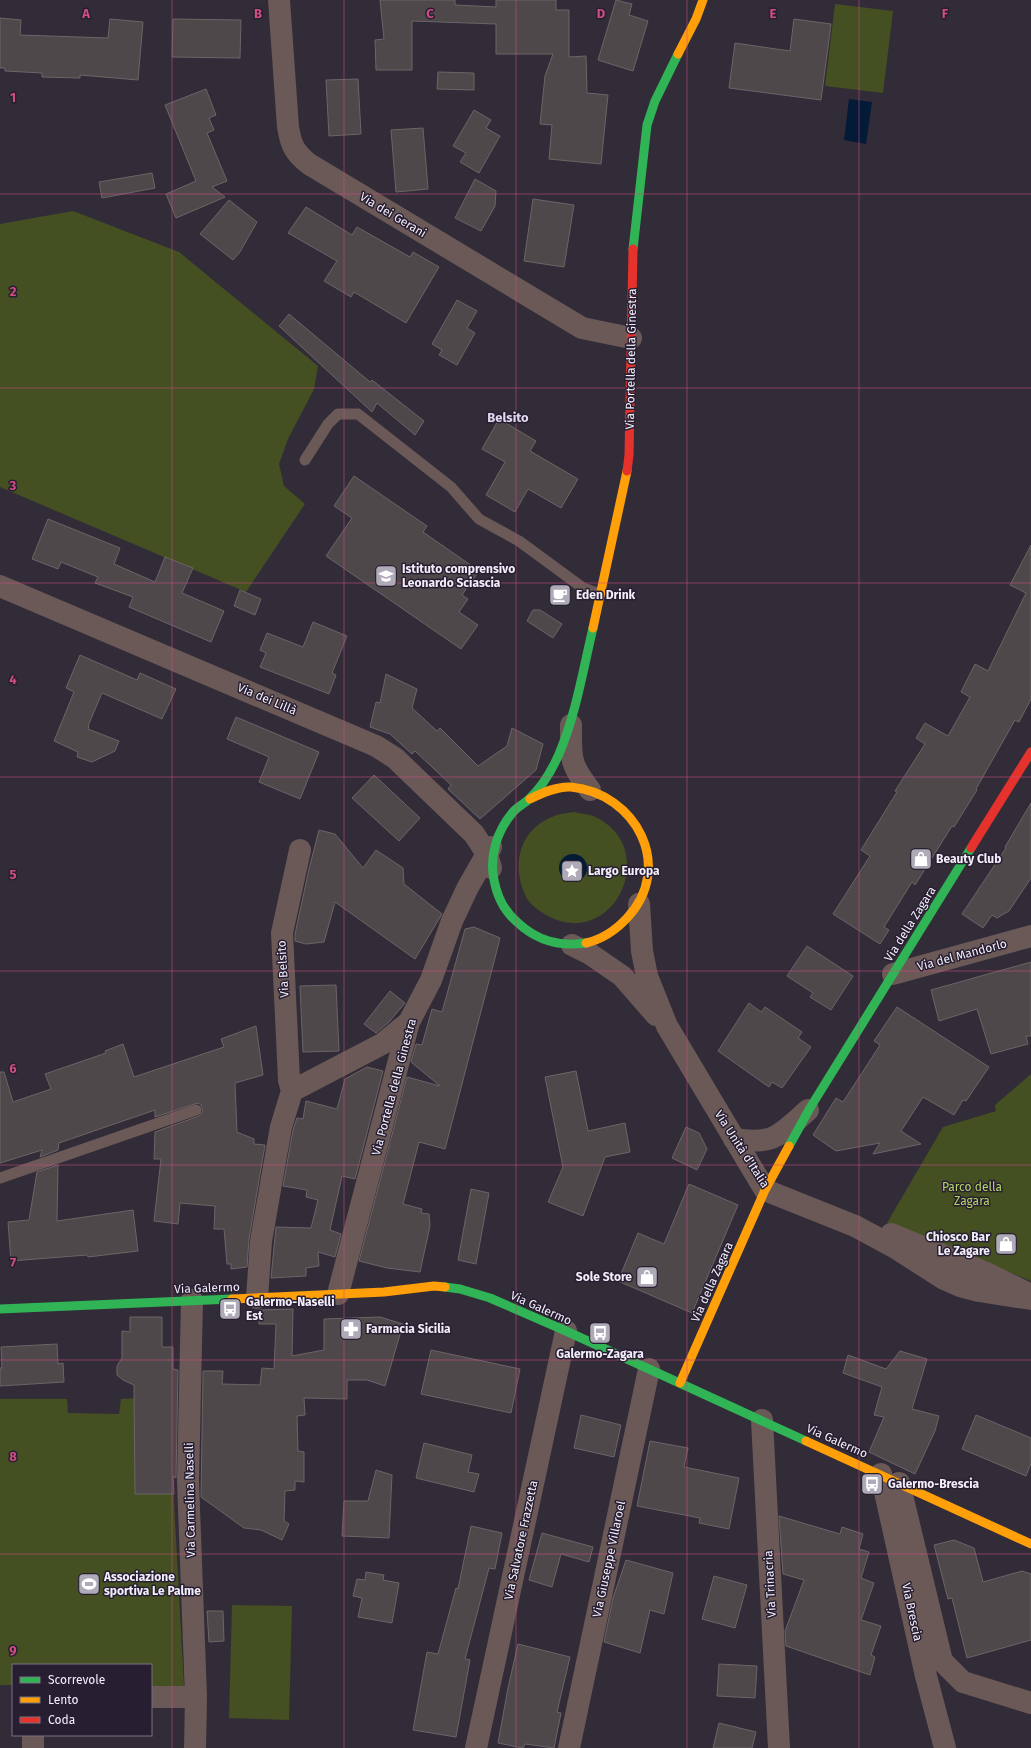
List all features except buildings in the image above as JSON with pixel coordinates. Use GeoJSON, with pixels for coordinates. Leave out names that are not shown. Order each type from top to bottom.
{"type":"FeatureCollection","features":[{"type":"Feature","properties":{"kind":"street","name":"Via dei Gerani"},"geometry":{"type":"LineString","coordinates":[[279,0],[288,127],[291,144],[299,156],[309,164],[582,328],[631,338]]}},
{"type":"Feature","properties":{"kind":"street","name":"Via Portella della Ginestra"},"geometry":{"type":"LineString","coordinates":[[530,798],[546,779],[559,755],[571,725],[624,488],[629,455],[633,240],[647,125],[655,101],[704,0]]}},
{"type":"Feature","properties":{"kind":"street","name":"Via dei Lillà"},"geometry":{"type":"LineString","coordinates":[[0,586],[376,746],[395,758],[474,834],[491,870]]}},
{"type":"Feature","properties":{"kind":"street"},"geometry":{"type":"LineString","coordinates":[[571,725],[571,759],[577,773],[590,790]]}},
{"type":"Feature","properties":{"kind":"street","name":"Via della Zagara"},"geometry":{"type":"LineString","coordinates":[[680,1384],[766,1190],[810,1108],[1031,752]]}},
{"type":"Feature","properties":{"kind":"street"},"geometry":{"type":"LineString","coordinates":[[491,870],[503,907],[516,923],[533,936],[552,943],[572,945],[592,942],[611,934],[627,921],[639,904],[647,885],[649,865],[646,845],[638,826],[625,810],[609,797],[590,790],[569,787],[549,790],[530,798],[513,812],[499,833]]}},
{"type":"Feature","properties":{"kind":"street","name":"Via Portella della Ginestra"},"geometry":{"type":"LineString","coordinates":[[338,1294],[409,1022],[431,980],[452,921],[468,887],[491,870],[499,833]]}},
{"type":"Feature","properties":{"kind":"street","name":"Via Belsito"},"geometry":{"type":"LineString","coordinates":[[256,1298],[261,1241],[282,1127],[292,1091],[289,1080],[282,933],[300,850]]}},
{"type":"Feature","properties":{"kind":"street"},"geometry":{"type":"LineString","coordinates":[[468,887],[486,885],[491,870]]}},
{"type":"Feature","properties":{"kind":"street"},"geometry":{"type":"LineString","coordinates":[[639,904],[642,951],[647,976],[666,1026]]}},
{"type":"Feature","properties":{"kind":"street","name":"Via del Mandorlo"},"geometry":{"type":"LineString","coordinates":[[893,974],[1031,936]]}},
{"type":"Feature","properties":{"kind":"street"},"geometry":{"type":"LineString","coordinates":[[572,945],[590,954],[622,976],[666,1026]]}},
{"type":"Feature","properties":{"kind":"street"},"geometry":{"type":"LineString","coordinates":[[292,1091],[382,1044],[409,1022]]}},
{"type":"Feature","properties":{"kind":"street","name":"Via Unità d'Italia"},"geometry":{"type":"LineString","coordinates":[[666,1026],[766,1190],[855,1226],[894,1247],[944,1279],[981,1281]]}},
{"type":"Feature","properties":{"kind":"street"},"geometry":{"type":"LineString","coordinates":[[752,1167],[782,1134],[810,1108]]}},
{"type":"Feature","properties":{"kind":"street"},"geometry":{"type":"LineString","coordinates":[[734,1139],[754,1142],[770,1140],[782,1134]]}},
{"type":"Feature","properties":{"kind":"street"},"geometry":{"type":"LineString","coordinates":[[981,1281],[1031,1295]]}},
{"type":"Feature","properties":{"kind":"street"},"geometry":{"type":"LineString","coordinates":[[981,1281],[1031,1299]]}},
{"type":"Feature","properties":{"kind":"street","name":"Via Galermo"},"geometry":{"type":"LineString","coordinates":[[0,1309],[384,1292],[428,1287],[460,1289],[490,1298],[566,1331],[890,1478],[1031,1544]]}},
{"type":"Feature","properties":{"kind":"street","name":"Via Carmelina Naselli"},"geometry":{"type":"LineString","coordinates":[[192,1300],[188,1481],[196,1697],[195,1748]]}},
{"type":"Feature","properties":{"kind":"street","name":"Via Salvatore Frazzetta"},"geometry":{"type":"LineString","coordinates":[[476,1748],[566,1331]]}},
{"type":"Feature","properties":{"kind":"street","name":"Via Giuseppe Villaroel"},"geometry":{"type":"LineString","coordinates":[[569,1748],[649,1369]]}},
{"type":"Feature","properties":{"kind":"street","name":"Via Trinacria"},"geometry":{"type":"LineString","coordinates":[[762,1420],[779,1748]]}},
{"type":"Feature","properties":{"kind":"street"},"geometry":{"type":"LineString","coordinates":[[890,1478],[942,1662],[963,1682],[1031,1703]]}},
{"type":"Feature","properties":{"kind":"street","name":"Via Brescia"},"geometry":{"type":"LineString","coordinates":[[890,1478],[926,1676],[945,1748]]}},
{"type":"Feature","properties":{"kind":"street"},"geometry":{"type":"LineString","coordinates":[[152,1697],[196,1697]]}},
{"type":"Feature","properties":{"kind":"street"},"geometry":{"type":"LineString","coordinates":[[33,1748],[34,1736]]}},
{"type":"Feature","properties":{"kind":"lane"},"geometry":{"type":"LineString","coordinates":[[305,460],[328,424],[338,414],[358,414],[451,487],[479,519],[519,542],[583,588],[600,594]]}},
{"type":"Feature","properties":{"kind":"lane"},"geometry":{"type":"LineString","coordinates":[[0,1178],[196,1110]]}},
{"type":"Feature","properties":{"kind":"green space"},"geometry":{"type":"Polygon","coordinates":[[[835,4],[893,11],[883,93],[825,86],[835,4]]]}},
{"type":"Feature","properties":{"kind":"green space"},"geometry":{"type":"Polygon","coordinates":[[[73,211],[179,252],[318,366],[314,389],[288,439],[279,464],[284,486],[305,504],[246,592],[0,487],[0,224],[73,211]]]}},
{"type":"Feature","properties":{"kind":"green space"},"geometry":{"type":"Polygon","coordinates":[[[575,812],[593,816],[613,830],[624,848],[627,869],[622,889],[611,906],[595,918],[575,923],[552,918],[541,912],[528,900],[521,884],[519,860],[522,848],[534,828],[557,815],[575,812]],[[565,857],[561,863],[560,869],[562,875],[571,881],[577,881],[582,878],[587,871],[565,857]]]}},
{"type":"Feature","properties":{"kind":"green space","name":"Parco della Zagara"},"geometry":{"type":"Polygon","coordinates":[[[1031,1074],[1031,1281],[887,1223],[943,1127],[996,1111],[995,1105],[1031,1074]]]}},
{"type":"Feature","properties":{"kind":"green space","name":"Associazione sportiva Le Palme"},"geometry":{"type":"Polygon","coordinates":[[[141,1398],[173,1433],[174,1502],[184,1686],[152,1686],[152,1664],[12,1664],[12,1685],[0,1685],[0,1399],[67,1399],[68,1413],[119,1414],[121,1399],[141,1398]]]}},
{"type":"Feature","properties":{"kind":"green space"},"geometry":{"type":"Polygon","coordinates":[[[232,1605],[292,1606],[289,1720],[229,1718],[232,1605]]]}},
{"type":"Feature","properties":{"kind":"water"},"geometry":{"type":"Polygon","coordinates":[[[849,99],[872,102],[866,144],[844,140],[849,99]]]}},
{"type":"Feature","properties":{"kind":"water"},"geometry":{"type":"Polygon","coordinates":[[[573,854],[583,858],[587,868],[583,878],[573,882],[563,878],[559,868],[563,858],[573,854]]]}},
{"type":"Feature","properties":{"kind":"traffic: fast"},"geometry":{"type":"LineString","coordinates":[[633,249],[647,125],[655,101],[678,54]]}},
{"type":"Feature","properties":{"kind":"traffic: fast"},"geometry":{"type":"LineString","coordinates":[[586,943],[567,944],[549,941],[532,934],[512,918],[497,892],[494,880],[493,862],[496,844],[507,819],[534,794],[550,772],[559,754],[575,708],[593,628]]}},
{"type":"Feature","properties":{"kind":"traffic: fast"},"geometry":{"type":"LineString","coordinates":[[789,1146],[810,1108],[971,848]]}},
{"type":"Feature","properties":{"kind":"traffic: fast"},"geometry":{"type":"LineString","coordinates":[[445,1287],[460,1289],[490,1298],[566,1331],[806,1441]]}},
{"type":"Feature","properties":{"kind":"traffic: fast"},"geometry":{"type":"LineString","coordinates":[[0,1309],[232,1299]]}},
{"type":"Feature","properties":{"kind":"traffic: slow"},"geometry":{"type":"LineString","coordinates":[[678,54],[696,19],[703,0]]}},
{"type":"Feature","properties":{"kind":"traffic: slow"},"geometry":{"type":"LineString","coordinates":[[593,628],[627,471]]}},
{"type":"Feature","properties":{"kind":"traffic: slow"},"geometry":{"type":"LineString","coordinates":[[530,799],[550,790],[566,787],[594,792],[614,803],[630,818],[641,836],[648,856],[648,877],[641,898],[627,918],[609,934],[586,943]]}},
{"type":"Feature","properties":{"kind":"traffic: slow"},"geometry":{"type":"LineString","coordinates":[[680,1383],[765,1190],[789,1146]]}},
{"type":"Feature","properties":{"kind":"traffic: slow"},"geometry":{"type":"LineString","coordinates":[[232,1299],[384,1292],[434,1286],[445,1287]]}},
{"type":"Feature","properties":{"kind":"traffic: slow"},"geometry":{"type":"LineString","coordinates":[[806,1441],[1031,1544]]}},
{"type":"Feature","properties":{"kind":"traffic: jam"},"geometry":{"type":"LineString","coordinates":[[627,471],[629,455],[633,249]]}},
{"type":"Feature","properties":{"kind":"traffic: jam"},"geometry":{"type":"LineString","coordinates":[[971,848],[1031,752]]}},
{"type":"Feature","properties":{"kind":"place","name":"Istituto comprensivo Leonardo Sciascia"},"geometry":{"type":"Point","coordinates":[386,576]}},
{"type":"Feature","properties":{"kind":"place","name":"Eden Drink"},"geometry":{"type":"Point","coordinates":[560,595]}},
{"type":"Feature","properties":{"kind":"place","name":"Beauty Club"},"geometry":{"type":"Point","coordinates":[921,859]}},
{"type":"Feature","properties":{"kind":"place","name":"Largo Europa"},"geometry":{"type":"Point","coordinates":[572,871]}},
{"type":"Feature","properties":{"kind":"place","name":"Chiosco Bar Le Zagare"},"geometry":{"type":"Point","coordinates":[1006,1244]}},
{"type":"Feature","properties":{"kind":"place","name":"Sole Store"},"geometry":{"type":"Point","coordinates":[647,1277]}},
{"type":"Feature","properties":{"kind":"place","name":"Galermo-Naselli Est"},"geometry":{"type":"Point","coordinates":[230,1309]}},
{"type":"Feature","properties":{"kind":"place","name":"Farmacia Sicilia"},"geometry":{"type":"Point","coordinates":[351,1329]}},
{"type":"Feature","properties":{"kind":"place","name":"Galermo-Zagara"},"geometry":{"type":"Point","coordinates":[600,1333]}},
{"type":"Feature","properties":{"kind":"place","name":"Galermo-Brescia"},"geometry":{"type":"Point","coordinates":[872,1484]}},
{"type":"Feature","properties":{"kind":"place","name":"Associazione sportiva Le Palme"},"geometry":{"type":"Point","coordinates":[89,1584]}},
{"type":"Feature","properties":{"kind":"district","name":"Belsito"},"geometry":{"type":"Point","coordinates":[508,417]}}]}
